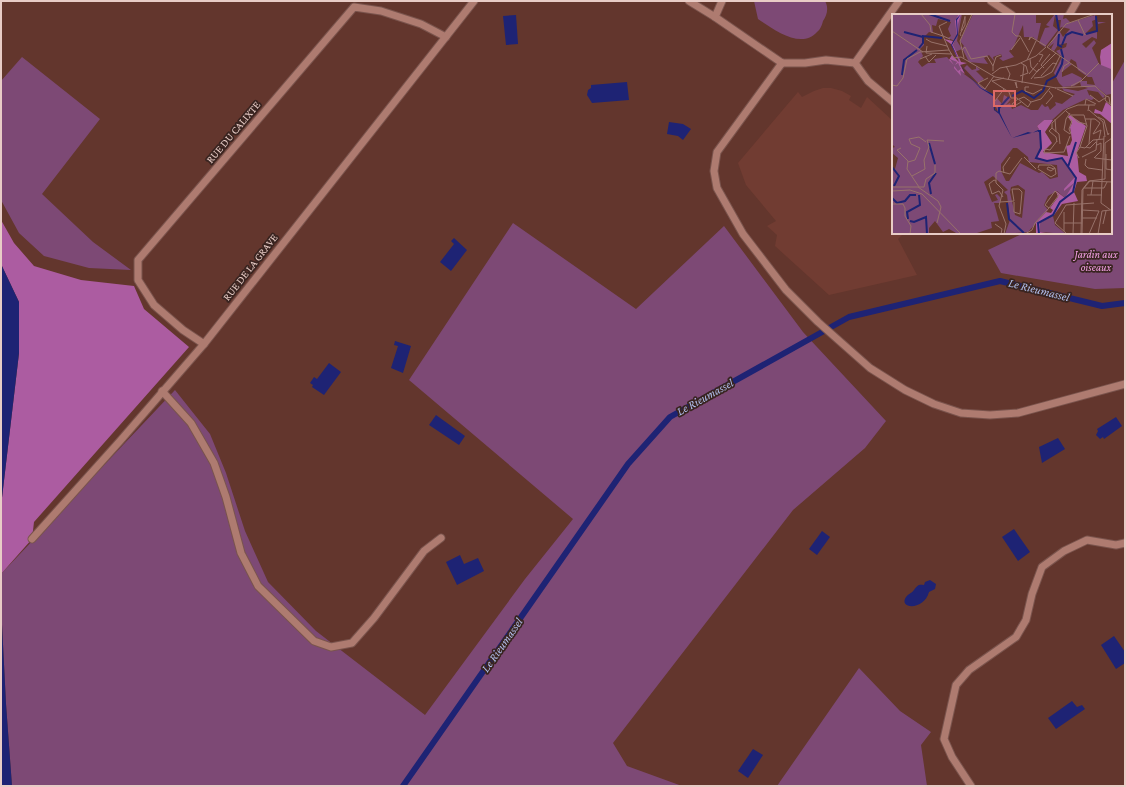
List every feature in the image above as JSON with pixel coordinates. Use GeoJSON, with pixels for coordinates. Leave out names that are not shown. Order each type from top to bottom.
{"type":"FeatureCollection","features":[{"type":"Feature","properties":{"kind":"street","name":"RUE DE LA GRAVE"},"geometry":{"type":"LineString","coordinates":[[32,539],[204,344],[474,1]]}},
{"type":"Feature","properties":{"kind":"street"},"geometry":{"type":"LineString","coordinates":[[689,1],[782,63],[804,63],[826,60],[855,63],[868,81],[892,101]]}},
{"type":"Feature","properties":{"kind":"street"},"geometry":{"type":"LineString","coordinates":[[715,17],[722,1]]}},
{"type":"Feature","properties":{"kind":"street"},"geometry":{"type":"LineString","coordinates":[[855,63],[899,1]]}},
{"type":"Feature","properties":{"kind":"street"},"geometry":{"type":"LineString","coordinates":[[991,1],[1010,14]]}},
{"type":"Feature","properties":{"kind":"street"},"geometry":{"type":"LineString","coordinates":[[1070,14],[1077,1]]}},
{"type":"Feature","properties":{"kind":"street","name":"RUE DU CALIXTE"},"geometry":{"type":"LineString","coordinates":[[204,344],[183,330],[154,305],[138,280],[138,260],[354,7],[381,11],[421,24],[446,37]]}},
{"type":"Feature","properties":{"kind":"street"},"geometry":{"type":"LineString","coordinates":[[782,63],[717,152],[714,171],[717,188],[743,234],[786,290],[818,322],[870,368],[905,390],[934,404],[961,413],[990,416],[1018,413],[1125,384]]}},
{"type":"Feature","properties":{"kind":"street"},"geometry":{"type":"LineString","coordinates":[[162,391],[191,423],[214,464],[226,497],[241,554],[258,586],[314,641],[330,647],[352,643],[374,618],[424,551],[441,538]]}},
{"type":"Feature","properties":{"kind":"street"},"geometry":{"type":"LineString","coordinates":[[971,786],[952,757],[944,739],[956,685],[969,670],[1016,637],[1026,620],[1032,594],[1042,567],[1064,551],[1087,540],[1116,545],[1125,543]]}},
{"type":"Feature","properties":{"kind":"shaded area"},"geometry":{"type":"Polygon","coordinates":[[[516,15],[518,44],[506,45],[503,16],[516,15]]]}},
{"type":"Feature","properties":{"kind":"shaded area"},"geometry":{"type":"Polygon","coordinates":[[[627,82],[629,100],[592,103],[587,95],[591,85],[627,82]]]}},
{"type":"Feature","properties":{"kind":"shaded area"},"geometry":{"type":"Polygon","coordinates":[[[823,88],[831,88],[842,91],[851,96],[849,100],[861,108],[867,97],[892,120],[892,234],[903,234],[898,239],[917,275],[829,295],[775,246],[777,235],[767,226],[776,221],[746,185],[738,163],[798,92],[802,97],[823,88]]]}},
{"type":"Feature","properties":{"kind":"shaded area"},"geometry":{"type":"Polygon","coordinates":[[[669,122],[683,124],[691,129],[683,140],[678,136],[667,134],[669,122]]]}},
{"type":"Feature","properties":{"kind":"shaded area"},"geometry":{"type":"Polygon","coordinates":[[[1,220],[14,243],[34,266],[81,280],[134,286],[144,309],[189,347],[34,522],[32,539],[1,574],[1,506],[19,353],[19,302],[1,264],[1,220]]]}},
{"type":"Feature","properties":{"kind":"shaded area"},"geometry":{"type":"Polygon","coordinates":[[[454,238],[467,250],[451,271],[440,262],[454,244],[451,241],[454,238]]]}},
{"type":"Feature","properties":{"kind":"shaded area"},"geometry":{"type":"Polygon","coordinates":[[[1,264],[19,302],[19,353],[1,506],[1,264]]]}},
{"type":"Feature","properties":{"kind":"shaded area"},"geometry":{"type":"Polygon","coordinates":[[[395,341],[411,346],[403,373],[391,368],[398,346],[394,345],[395,341]]]}},
{"type":"Feature","properties":{"kind":"shaded area"},"geometry":{"type":"Polygon","coordinates":[[[329,363],[341,372],[324,395],[312,387],[313,385],[310,383],[314,377],[317,379],[329,363]]]}},
{"type":"Feature","properties":{"kind":"shaded area"},"geometry":{"type":"Polygon","coordinates":[[[436,415],[465,436],[459,445],[429,425],[436,415]]]}},
{"type":"Feature","properties":{"kind":"shaded area"},"geometry":{"type":"Polygon","coordinates":[[[1116,417],[1122,426],[1104,439],[1103,437],[1100,439],[1096,435],[1098,431],[1097,429],[1116,417]]]}},
{"type":"Feature","properties":{"kind":"shaded area"},"geometry":{"type":"Polygon","coordinates":[[[1058,438],[1065,449],[1042,463],[1039,447],[1058,438]]]}},
{"type":"Feature","properties":{"kind":"shaded area"},"geometry":{"type":"Polygon","coordinates":[[[1014,529],[1030,552],[1018,561],[1002,537],[1014,529]]]}},
{"type":"Feature","properties":{"kind":"shaded area"},"geometry":{"type":"Polygon","coordinates":[[[822,531],[830,537],[817,555],[809,549],[822,531]]]}},
{"type":"Feature","properties":{"kind":"shaded area"},"geometry":{"type":"Polygon","coordinates":[[[460,555],[464,564],[478,558],[484,571],[457,585],[446,562],[460,555]]]}},
{"type":"Feature","properties":{"kind":"shaded area"},"geometry":{"type":"Polygon","coordinates":[[[930,580],[936,584],[935,589],[929,592],[922,602],[917,605],[908,606],[904,601],[906,597],[918,586],[924,585],[925,582],[930,580]]]}},
{"type":"Feature","properties":{"kind":"shaded area"},"geometry":{"type":"Polygon","coordinates":[[[1,605],[6,704],[12,786],[1,786],[1,605]]]}},
{"type":"Feature","properties":{"kind":"shaded area"},"geometry":{"type":"Polygon","coordinates":[[[1114,636],[1125,652],[1125,663],[1116,669],[1101,645],[1114,636]]]}},
{"type":"Feature","properties":{"kind":"shaded area"},"geometry":{"type":"Polygon","coordinates":[[[1072,701],[1077,707],[1082,705],[1085,709],[1056,729],[1048,718],[1072,701]]]}},
{"type":"Feature","properties":{"kind":"shaded area"},"geometry":{"type":"Polygon","coordinates":[[[753,749],[763,755],[748,778],[738,771],[753,749]]]}},
{"type":"Feature","properties":{"kind":"green space"},"geometry":{"type":"Polygon","coordinates":[[[754,1],[825,1],[827,11],[818,31],[810,37],[803,39],[795,38],[787,36],[771,28],[758,19],[754,1]]]}},
{"type":"Feature","properties":{"kind":"green space"},"geometry":{"type":"Polygon","coordinates":[[[22,57],[100,119],[42,194],[93,242],[131,270],[89,268],[44,256],[19,233],[1,200],[1,81],[22,57]]]}},
{"type":"Feature","properties":{"kind":"green space","name":"Jardin aux oiseaux"},"geometry":{"type":"Polygon","coordinates":[[[1125,60],[1125,288],[1095,289],[1001,273],[988,250],[1022,234],[1112,234],[1112,83],[1125,60]]]}},
{"type":"Feature","properties":{"kind":"green space"},"geometry":{"type":"Polygon","coordinates":[[[513,223],[636,309],[724,226],[803,332],[886,421],[865,448],[793,510],[613,743],[627,766],[682,786],[12,786],[6,704],[1,574],[175,390],[210,434],[226,473],[245,531],[268,582],[316,631],[425,715],[525,579],[573,519],[409,380],[513,223]]]}},
{"type":"Feature","properties":{"kind":"green space"},"geometry":{"type":"Polygon","coordinates":[[[859,668],[900,711],[931,732],[921,745],[927,786],[777,786],[859,668]]]}},
{"type":"Feature","properties":{"kind":"waterway","name":"Le Rieumassel"},"geometry":{"type":"LineString","coordinates":[[403,786],[628,464],[670,417],[849,317],[1000,281],[1102,306],[1125,303]]}}]}
